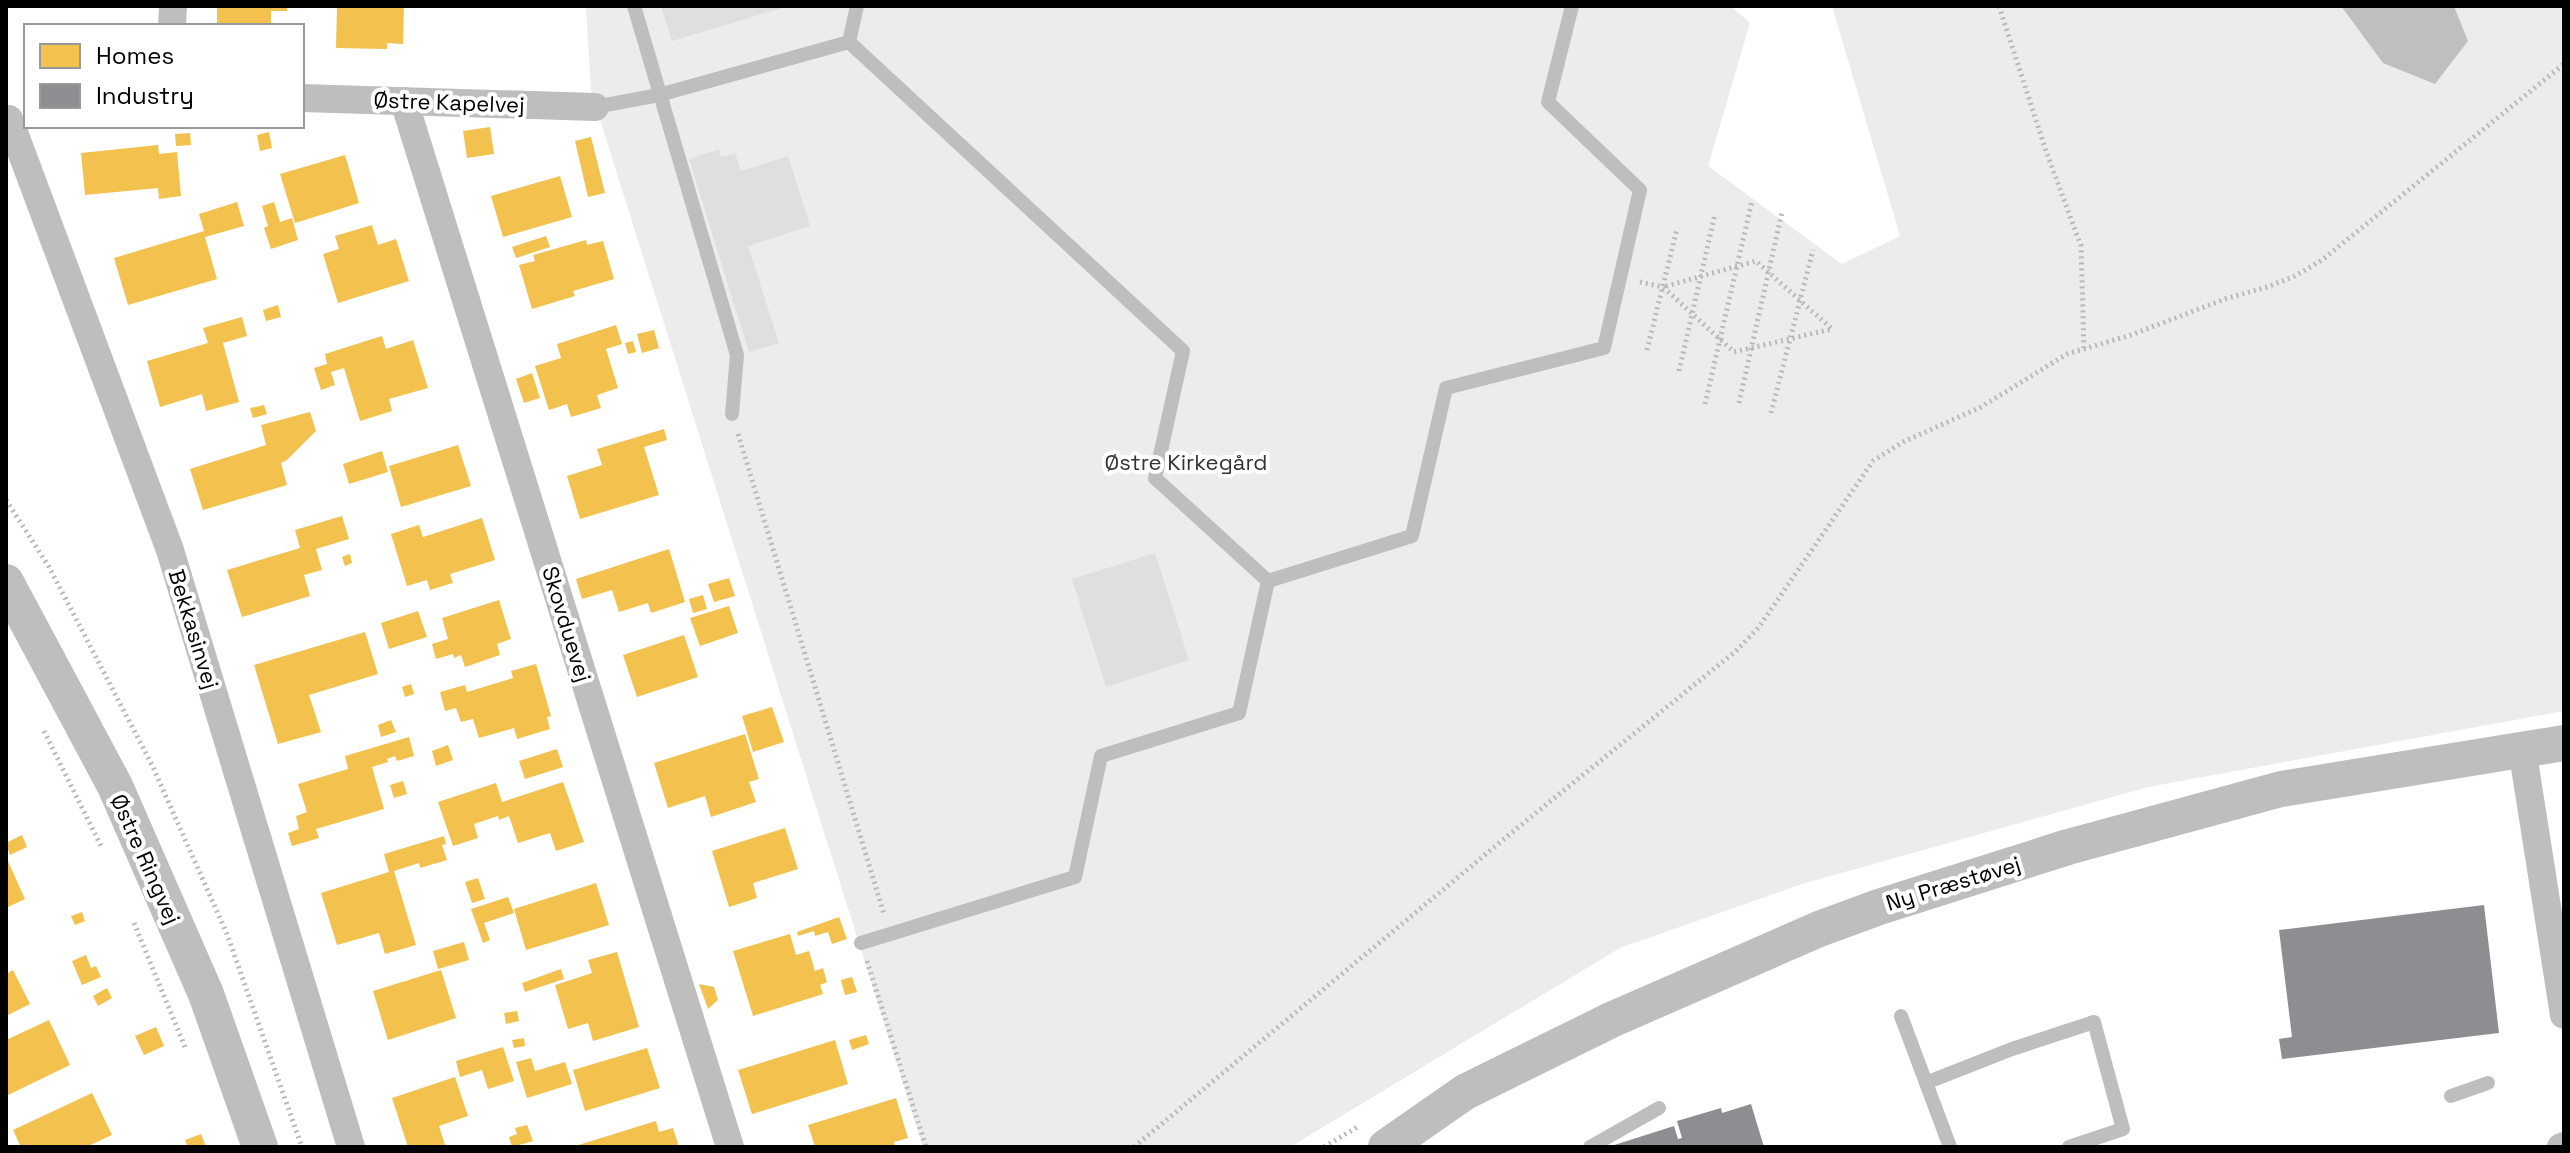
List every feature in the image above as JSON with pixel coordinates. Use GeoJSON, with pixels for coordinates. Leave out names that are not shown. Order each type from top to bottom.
{"type":"FeatureCollection","features":[{"type":"Feature","properties":{"kind":"street","name":"Østre Kapelvej"},"geometry":{"type":"LineString","coordinates":[[304,98],[595,107]]}},
{"type":"Feature","properties":{"kind":"street","name":"Skovduevej"},"geometry":{"type":"LineString","coordinates":[[404,101],[730,1147]]}},
{"type":"Feature","properties":{"kind":"street","name":"Bekkasinvej"},"geometry":{"type":"LineString","coordinates":[[12,118],[170,550],[351,1147]]}},
{"type":"Feature","properties":{"kind":"street","name":"Østre Ringvej"},"geometry":{"type":"LineString","coordinates":[[6,582],[115,786],[206,994],[260,1147]]}},
{"type":"Feature","properties":{"kind":"street","name":"Ny Præstøvej"},"geometry":{"type":"LineString","coordinates":[[1386,1147],[1465,1092],[1611,1020],[1819,929],[1879,907],[2068,847],[2281,789],[2564,743]]}},
{"type":"Feature","properties":{"kind":"street"},"geometry":{"type":"LineString","coordinates":[[2522,748],[2564,1015]]}},
{"type":"Feature","properties":{"kind":"lane"},"geometry":{"type":"LineString","coordinates":[[634,6],[737,355],[732,414]]}},
{"type":"Feature","properties":{"kind":"lane"},"geometry":{"type":"LineString","coordinates":[[849,42],[857,6]]}},
{"type":"Feature","properties":{"kind":"lane"},"geometry":{"type":"LineString","coordinates":[[1268,581],[1412,536],[1446,388],[1604,348],[1640,190],[1548,102],[1572,6]]}},
{"type":"Feature","properties":{"kind":"lane"},"geometry":{"type":"LineString","coordinates":[[595,107],[659,95],[849,42]]}},
{"type":"Feature","properties":{"kind":"lane"},"geometry":{"type":"LineString","coordinates":[[849,42],[1183,351],[1155,478],[1268,581]]}},
{"type":"Feature","properties":{"kind":"lane"},"geometry":{"type":"LineString","coordinates":[[861,943],[1075,877],[1101,756],[1239,713],[1268,581]]}},
{"type":"Feature","properties":{"kind":"lane"},"geometry":{"type":"LineString","coordinates":[[1901,1016],[1950,1147]]}},
{"type":"Feature","properties":{"kind":"lane"},"geometry":{"type":"LineString","coordinates":[[1928,1082],[2012,1049],[2094,1022],[2123,1129],[2069,1147]]}},
{"type":"Feature","properties":{"kind":"lane"},"geometry":{"type":"LineString","coordinates":[[2451,1096],[2488,1083]]}},
{"type":"Feature","properties":{"kind":"lane"},"geometry":{"type":"LineString","coordinates":[[1590,1147],[1659,1108]]}},
{"type":"Feature","properties":{"kind":"path"},"geometry":{"type":"LineString","coordinates":[[1999,6],[2046,151],[2081,246],[2084,348]]}},
{"type":"Feature","properties":{"kind":"path"},"geometry":{"type":"LineString","coordinates":[[1134,1147],[1510,834],[1736,651],[1759,627],[1873,461],[1903,442],[1981,407],[2034,373],[2084,348],[2131,335],[2295,276],[2322,260],[2564,64]]}},
{"type":"Feature","properties":{"kind":"path"},"geometry":{"type":"LineString","coordinates":[[1705,404],[1752,201]]}},
{"type":"Feature","properties":{"kind":"path"},"geometry":{"type":"LineString","coordinates":[[1739,403],[1782,212]]}},
{"type":"Feature","properties":{"kind":"path"},"geometry":{"type":"LineString","coordinates":[[1679,371],[1715,214]]}},
{"type":"Feature","properties":{"kind":"path"},"geometry":{"type":"LineString","coordinates":[[1647,350],[1677,229]]}},
{"type":"Feature","properties":{"kind":"path"},"geometry":{"type":"LineString","coordinates":[[1771,413],[1813,250]]}},
{"type":"Feature","properties":{"kind":"path"},"geometry":{"type":"LineString","coordinates":[[1620,277],[1663,287],[1756,261],[1832,329],[1734,352],[1663,287]]}},
{"type":"Feature","properties":{"kind":"path"},"geometry":{"type":"LineString","coordinates":[[732,414],[890,934]]}},
{"type":"Feature","properties":{"kind":"path"},"geometry":{"type":"LineString","coordinates":[[42,727],[106,856]]}},
{"type":"Feature","properties":{"kind":"path"},"geometry":{"type":"LineString","coordinates":[[130,912],[189,1054]]}},
{"type":"Feature","properties":{"kind":"path"},"geometry":{"type":"LineString","coordinates":[[861,943],[926,1147]]}},
{"type":"Feature","properties":{"kind":"green space","name":"Østre Kirkegård"},"geometry":{"type":"Polygon","coordinates":[[[586,6],[1731,6],[1750,23],[1708,166],[1842,264],[1900,236],[1832,6],[2341,6],[2383,63],[2468,41],[2454,6],[2564,6],[2564,711],[2148,787],[1802,884],[1620,948],[1290,1147],[923,1147],[591,91],[586,6]]]}},
{"type":"Feature","properties":{"kind":"shaded area"},"geometry":{"type":"Polygon","coordinates":[[[2341,6],[2454,6],[2468,41],[2435,84],[2383,63],[2341,6]]]}},
{"type":"Feature","properties":{"kind":"building: Homes"},"geometry":{"type":"Polygon","coordinates":[[[217,6],[287,6],[287,11],[271,11],[271,24],[217,24],[217,6]]]}},
{"type":"Feature","properties":{"kind":"building: Homes"},"geometry":{"type":"Polygon","coordinates":[[[337,6],[404,6],[403,44],[387,43],[387,49],[336,48],[337,6]]]}},
{"type":"Feature","properties":{"kind":"building: Homes"},"geometry":{"type":"Polygon","coordinates":[[[490,127],[494,154],[467,158],[463,131],[490,127]]]}},
{"type":"Feature","properties":{"kind":"building: Homes"},"geometry":{"type":"Polygon","coordinates":[[[269,132],[272,148],[260,151],[257,135],[269,132]]]}},
{"type":"Feature","properties":{"kind":"building: Homes"},"geometry":{"type":"Polygon","coordinates":[[[190,133],[191,145],[176,146],[175,134],[190,133]]]}},
{"type":"Feature","properties":{"kind":"building: Homes"},"geometry":{"type":"Polygon","coordinates":[[[591,137],[605,193],[588,197],[575,141],[591,137]]]}},
{"type":"Feature","properties":{"kind":"building: Homes"},"geometry":{"type":"Polygon","coordinates":[[[158,145],[159,154],[177,152],[181,196],[159,199],[158,188],[85,195],[81,153],[158,145]]]}},
{"type":"Feature","properties":{"kind":"building: Homes"},"geometry":{"type":"Polygon","coordinates":[[[345,155],[359,203],[295,223],[280,174],[345,155]]]}},
{"type":"Feature","properties":{"kind":"building: Homes"},"geometry":{"type":"Polygon","coordinates":[[[560,176],[572,217],[503,237],[491,196],[560,176]]]}},
{"type":"Feature","properties":{"kind":"building: Homes"},"geometry":{"type":"Polygon","coordinates":[[[237,202],[244,226],[205,237],[217,279],[128,305],[114,258],[204,231],[199,214],[237,202]]]}},
{"type":"Feature","properties":{"kind":"building: Homes"},"geometry":{"type":"Polygon","coordinates":[[[274,202],[280,222],[292,218],[298,240],[271,249],[264,228],[268,226],[262,206],[274,202]]]}},
{"type":"Feature","properties":{"kind":"building: Homes"},"geometry":{"type":"Polygon","coordinates":[[[372,225],[378,245],[396,239],[409,281],[338,303],[323,254],[339,249],[335,236],[372,225]]]}},
{"type":"Feature","properties":{"kind":"building: Homes"},"geometry":{"type":"Polygon","coordinates":[[[546,236],[550,247],[516,258],[512,247],[546,236]]]}},
{"type":"Feature","properties":{"kind":"building: Homes"},"geometry":{"type":"Polygon","coordinates":[[[586,240],[587,245],[603,241],[614,279],[573,291],[575,296],[532,309],[519,265],[535,261],[533,255],[586,240]]]}},
{"type":"Feature","properties":{"kind":"building: Homes"},"geometry":{"type":"Polygon","coordinates":[[[278,305],[281,317],[266,321],[263,310],[278,305]]]}},
{"type":"Feature","properties":{"kind":"building: Homes"},"geometry":{"type":"Polygon","coordinates":[[[242,317],[247,336],[223,343],[239,402],[206,411],[202,394],[160,407],[147,361],[208,343],[203,328],[242,317]]]}},
{"type":"Feature","properties":{"kind":"building: Homes"},"geometry":{"type":"Polygon","coordinates":[[[616,325],[622,344],[606,349],[618,388],[597,395],[601,408],[571,417],[567,404],[549,410],[535,366],[561,358],[557,344],[616,325]]]}},
{"type":"Feature","properties":{"kind":"building: Homes"},"geometry":{"type":"Polygon","coordinates":[[[654,330],[659,348],[642,353],[637,334],[654,330]]]}},
{"type":"Feature","properties":{"kind":"building: Homes"},"geometry":{"type":"Polygon","coordinates":[[[382,336],[386,349],[413,340],[428,388],[389,399],[392,411],[360,421],[344,368],[331,372],[335,385],[321,390],[314,368],[327,364],[325,354],[382,336]]]}},
{"type":"Feature","properties":{"kind":"building: Homes"},"geometry":{"type":"Polygon","coordinates":[[[633,341],[636,352],[628,354],[625,343],[633,341]]]}},
{"type":"Feature","properties":{"kind":"building: Homes"},"geometry":{"type":"Polygon","coordinates":[[[532,373],[540,398],[524,403],[516,379],[532,373]]]}},
{"type":"Feature","properties":{"kind":"building: Homes"},"geometry":{"type":"Polygon","coordinates":[[[264,405],[267,414],[253,418],[250,408],[264,405]]]}},
{"type":"Feature","properties":{"kind":"building: Homes"},"geometry":{"type":"Polygon","coordinates":[[[310,412],[316,431],[281,463],[287,485],[203,510],[190,469],[266,445],[261,425],[310,412]]]}},
{"type":"Feature","properties":{"kind":"building: Homes"},"geometry":{"type":"Polygon","coordinates":[[[664,429],[667,440],[644,447],[659,495],[580,519],[567,476],[602,465],[597,449],[664,429]]]}},
{"type":"Feature","properties":{"kind":"building: Homes"},"geometry":{"type":"Polygon","coordinates":[[[458,445],[471,486],[401,507],[389,466],[458,445]]]}},
{"type":"Feature","properties":{"kind":"building: Homes"},"geometry":{"type":"Polygon","coordinates":[[[382,451],[388,472],[349,484],[343,464],[382,451]]]}},
{"type":"Feature","properties":{"kind":"building: Homes"},"geometry":{"type":"Polygon","coordinates":[[[342,516],[349,539],[316,549],[322,570],[304,575],[310,596],[242,617],[227,570],[300,548],[295,530],[342,516]]]}},
{"type":"Feature","properties":{"kind":"building: Homes"},"geometry":{"type":"Polygon","coordinates":[[[482,518],[495,560],[450,574],[453,583],[430,590],[427,580],[407,586],[391,534],[419,525],[423,537],[482,518]]]}},
{"type":"Feature","properties":{"kind":"building: Homes"},"geometry":{"type":"Polygon","coordinates":[[[669,549],[685,602],[651,613],[648,603],[619,612],[612,590],[582,599],[576,579],[669,549]]]}},
{"type":"Feature","properties":{"kind":"building: Homes"},"geometry":{"type":"Polygon","coordinates":[[[350,554],[352,563],[345,566],[342,557],[350,554]]]}},
{"type":"Feature","properties":{"kind":"building: Homes"},"geometry":{"type":"Polygon","coordinates":[[[729,578],[735,596],[714,602],[708,584],[729,578]]]}},
{"type":"Feature","properties":{"kind":"building: Homes"},"geometry":{"type":"Polygon","coordinates":[[[703,595],[707,609],[693,613],[689,599],[703,595]]]}},
{"type":"Feature","properties":{"kind":"building: Homes"},"geometry":{"type":"Polygon","coordinates":[[[499,600],[511,639],[497,644],[500,655],[465,667],[461,655],[436,659],[432,644],[448,639],[442,618],[499,600]]]}},
{"type":"Feature","properties":{"kind":"building: Homes"},"geometry":{"type":"Polygon","coordinates":[[[729,606],[738,633],[700,646],[690,618],[729,606]]]}},
{"type":"Feature","properties":{"kind":"building: Homes"},"geometry":{"type":"Polygon","coordinates":[[[418,611],[427,637],[389,649],[381,623],[418,611]]]}},
{"type":"Feature","properties":{"kind":"building: Homes"},"geometry":{"type":"Polygon","coordinates":[[[365,632],[378,674],[309,695],[321,732],[278,744],[254,665],[365,632]]]}},
{"type":"Feature","properties":{"kind":"building: Homes"},"geometry":{"type":"Polygon","coordinates":[[[684,635],[698,677],[637,697],[623,655],[684,635]]]}},
{"type":"Feature","properties":{"kind":"building: Homes"},"geometry":{"type":"Polygon","coordinates":[[[536,664],[551,716],[547,717],[550,729],[517,739],[514,728],[479,738],[473,719],[461,722],[456,708],[445,711],[440,692],[465,685],[467,692],[513,678],[511,671],[536,664]]]}},
{"type":"Feature","properties":{"kind":"building: Homes"},"geometry":{"type":"Polygon","coordinates":[[[411,684],[414,694],[405,697],[402,687],[411,684]]]}},
{"type":"Feature","properties":{"kind":"building: Homes"},"geometry":{"type":"Polygon","coordinates":[[[772,707],[784,742],[753,752],[742,716],[772,707]]]}},
{"type":"Feature","properties":{"kind":"building: Homes"},"geometry":{"type":"Polygon","coordinates":[[[391,720],[396,732],[381,737],[378,725],[391,720]]]}},
{"type":"Feature","properties":{"kind":"building: Homes"},"geometry":{"type":"Polygon","coordinates":[[[745,734],[759,779],[749,782],[756,802],[711,817],[705,796],[668,808],[654,763],[745,734]]]}},
{"type":"Feature","properties":{"kind":"building: Homes"},"geometry":{"type":"Polygon","coordinates":[[[409,737],[414,756],[397,761],[395,756],[372,767],[384,809],[316,829],[319,838],[292,846],[288,833],[299,829],[296,816],[307,812],[298,784],[348,769],[345,756],[409,737]]]}},
{"type":"Feature","properties":{"kind":"building: Homes"},"geometry":{"type":"Polygon","coordinates":[[[448,745],[453,760],[436,766],[432,751],[448,745]]]}},
{"type":"Feature","properties":{"kind":"building: Homes"},"geometry":{"type":"Polygon","coordinates":[[[557,749],[563,767],[525,779],[519,761],[557,749]]]}},
{"type":"Feature","properties":{"kind":"building: Homes"},"geometry":{"type":"Polygon","coordinates":[[[403,781],[407,794],[394,798],[390,785],[403,781]]]}},
{"type":"Feature","properties":{"kind":"building: Homes"},"geometry":{"type":"Polygon","coordinates":[[[563,782],[584,842],[556,851],[550,833],[518,843],[509,816],[499,820],[498,816],[474,824],[478,838],[453,846],[438,802],[496,783],[502,802],[563,782]]]}},
{"type":"Feature","properties":{"kind":"building: Homes"},"geometry":{"type":"Polygon","coordinates":[[[785,828],[798,869],[753,883],[757,898],[729,907],[712,851],[785,828]]]}},
{"type":"Feature","properties":{"kind":"building: Homes"},"geometry":{"type":"Polygon","coordinates":[[[22,835],[27,847],[10,855],[6,843],[22,835]]]}},
{"type":"Feature","properties":{"kind":"building: Homes"},"geometry":{"type":"Polygon","coordinates":[[[444,836],[446,844],[442,845],[447,860],[420,868],[419,863],[394,871],[416,945],[385,954],[379,933],[337,945],[321,893],[389,872],[384,854],[444,836]]]}},
{"type":"Feature","properties":{"kind":"building: Homes"},"geometry":{"type":"Polygon","coordinates":[[[6,857],[25,899],[6,908],[6,857]]]}},
{"type":"Feature","properties":{"kind":"building: Homes"},"geometry":{"type":"Polygon","coordinates":[[[478,878],[485,899],[472,903],[465,882],[478,878]]]}},
{"type":"Feature","properties":{"kind":"building: Homes"},"geometry":{"type":"Polygon","coordinates":[[[596,883],[609,925],[526,950],[514,909],[596,883]]]}},
{"type":"Feature","properties":{"kind":"building: Homes"},"geometry":{"type":"Polygon","coordinates":[[[508,897],[514,913],[484,923],[490,940],[483,943],[471,909],[508,897]]]}},
{"type":"Feature","properties":{"kind":"building: Homes"},"geometry":{"type":"Polygon","coordinates":[[[82,912],[85,921],[75,925],[71,916],[82,912]]]}},
{"type":"Feature","properties":{"kind":"building: Homes"},"geometry":{"type":"Polygon","coordinates":[[[839,917],[847,939],[832,944],[828,932],[815,936],[814,931],[798,936],[797,932],[839,917]]]}},
{"type":"Feature","properties":{"kind":"building: Homes"},"geometry":{"type":"Polygon","coordinates":[[[790,934],[796,955],[809,951],[815,971],[823,968],[827,982],[820,985],[823,994],[753,1016],[733,951],[790,934]]]}},
{"type":"Feature","properties":{"kind":"building: Homes"},"geometry":{"type":"Polygon","coordinates":[[[464,942],[469,960],[438,969],[433,951],[464,942]]]}},
{"type":"Feature","properties":{"kind":"building: Homes"},"geometry":{"type":"Polygon","coordinates":[[[617,952],[639,1027],[593,1041],[588,1023],[568,1029],[555,985],[592,973],[588,960],[617,952]]]}},
{"type":"Feature","properties":{"kind":"building: Homes"},"geometry":{"type":"Polygon","coordinates":[[[86,955],[91,968],[96,966],[101,977],[82,985],[72,961],[86,955]]]}},
{"type":"Feature","properties":{"kind":"building: Homes"},"geometry":{"type":"Polygon","coordinates":[[[561,969],[564,979],[525,992],[522,983],[561,969]]]}},
{"type":"Feature","properties":{"kind":"building: Homes"},"geometry":{"type":"Polygon","coordinates":[[[13,970],[30,1004],[6,1016],[6,974],[13,970]]]}},
{"type":"Feature","properties":{"kind":"building: Homes"},"geometry":{"type":"Polygon","coordinates":[[[441,970],[456,1018],[388,1040],[373,991],[441,970]]]}},
{"type":"Feature","properties":{"kind":"building: Homes"},"geometry":{"type":"Polygon","coordinates":[[[852,977],[857,992],[845,995],[841,980],[852,977]]]}},
{"type":"Feature","properties":{"kind":"building: Homes"},"geometry":{"type":"Polygon","coordinates":[[[699,984],[714,987],[718,1000],[708,1009],[699,984]]]}},
{"type":"Feature","properties":{"kind":"building: Homes"},"geometry":{"type":"Polygon","coordinates":[[[107,988],[112,998],[98,1006],[93,996],[107,988]]]}},
{"type":"Feature","properties":{"kind":"building: Homes"},"geometry":{"type":"Polygon","coordinates":[[[517,1011],[519,1021],[506,1024],[504,1013],[517,1011]]]}},
{"type":"Feature","properties":{"kind":"building: Homes"},"geometry":{"type":"Polygon","coordinates":[[[49,1020],[70,1065],[6,1096],[6,1040],[49,1020]]]}},
{"type":"Feature","properties":{"kind":"building: Homes"},"geometry":{"type":"Polygon","coordinates":[[[156,1027],[164,1046],[144,1055],[135,1036],[156,1027]]]}},
{"type":"Feature","properties":{"kind":"building: Homes"},"geometry":{"type":"Polygon","coordinates":[[[866,1035],[869,1044],[852,1050],[849,1040],[866,1035]]]}},
{"type":"Feature","properties":{"kind":"building: Homes"},"geometry":{"type":"Polygon","coordinates":[[[524,1038],[525,1046],[514,1048],[512,1040],[524,1038]]]}},
{"type":"Feature","properties":{"kind":"building: Homes"},"geometry":{"type":"Polygon","coordinates":[[[835,1040],[848,1084],[752,1114],[738,1070],[835,1040]]]}},
{"type":"Feature","properties":{"kind":"building: Homes"},"geometry":{"type":"Polygon","coordinates":[[[503,1047],[514,1081],[488,1089],[482,1070],[460,1077],[456,1061],[503,1047]]]}},
{"type":"Feature","properties":{"kind":"building: Homes"},"geometry":{"type":"Polygon","coordinates":[[[647,1048],[660,1088],[585,1111],[573,1070],[647,1048]]]}},
{"type":"Feature","properties":{"kind":"building: Homes"},"geometry":{"type":"Polygon","coordinates":[[[531,1058],[535,1071],[565,1062],[572,1084],[527,1098],[516,1062],[531,1058]]]}},
{"type":"Feature","properties":{"kind":"building: Homes"},"geometry":{"type":"Polygon","coordinates":[[[455,1077],[468,1116],[439,1126],[445,1145],[408,1147],[392,1098],[455,1077]]]}},
{"type":"Feature","properties":{"kind":"building: Homes"},"geometry":{"type":"Polygon","coordinates":[[[92,1093],[112,1135],[86,1147],[21,1147],[13,1130],[92,1093]]]}},
{"type":"Feature","properties":{"kind":"building: Homes"},"geometry":{"type":"Polygon","coordinates":[[[896,1098],[908,1138],[894,1142],[895,1147],[815,1147],[808,1125],[896,1098]]]}},
{"type":"Feature","properties":{"kind":"building: Homes"},"geometry":{"type":"Polygon","coordinates":[[[656,1121],[659,1132],[673,1128],[679,1147],[572,1147],[656,1121]]]}},
{"type":"Feature","properties":{"kind":"building: Homes"},"geometry":{"type":"Polygon","coordinates":[[[527,1125],[533,1141],[512,1147],[509,1137],[517,1134],[515,1128],[527,1125]]]}},
{"type":"Feature","properties":{"kind":"building: Homes"},"geometry":{"type":"Polygon","coordinates":[[[201,1134],[206,1147],[188,1147],[185,1140],[201,1134]]]}},
{"type":"Feature","properties":{"kind":"building: Industry"},"geometry":{"type":"Polygon","coordinates":[[[2484,905],[2499,1033],[2282,1059],[2279,1039],[2292,1037],[2279,930],[2484,905]]]}},
{"type":"Feature","properties":{"kind":"building: Industry"},"geometry":{"type":"Polygon","coordinates":[[[1751,1104],[1764,1147],[1608,1147],[1674,1126],[1678,1139],[1682,1138],[1677,1121],[1721,1108],[1722,1113],[1751,1104]]]}},
{"type":"Feature","properties":{"kind":"building: Other"},"geometry":{"type":"Polygon","coordinates":[[[661,6],[785,6],[785,7],[672,41],[661,6]]]}},
{"type":"Feature","properties":{"kind":"building: Other"},"geometry":{"type":"Polygon","coordinates":[[[719,149],[721,157],[735,153],[741,171],[788,156],[810,226],[748,246],[779,343],[749,352],[689,159],[719,149]]]}},
{"type":"Feature","properties":{"kind":"building: Other"},"geometry":{"type":"Polygon","coordinates":[[[1155,553],[1189,660],[1106,687],[1072,579],[1155,553]]]}}]}
